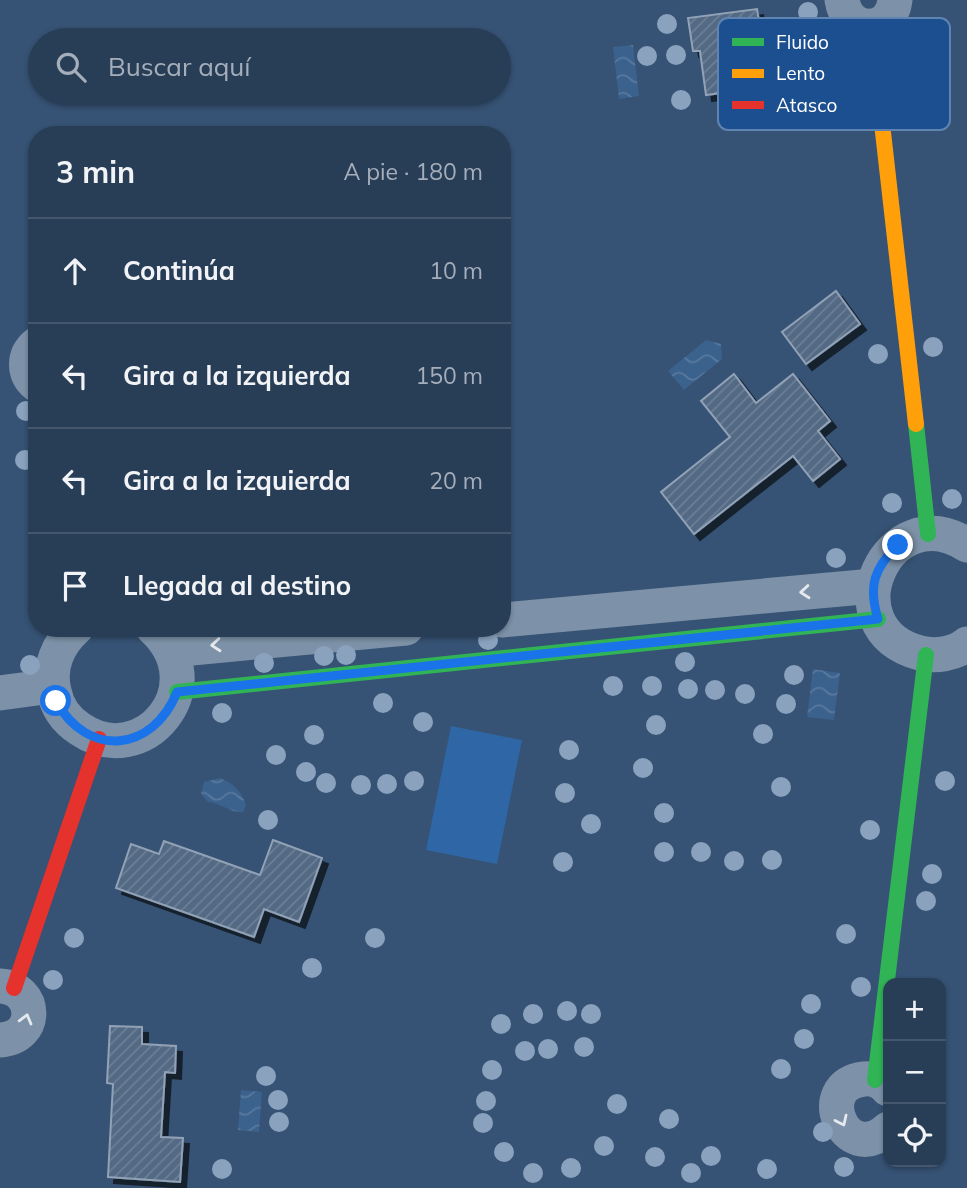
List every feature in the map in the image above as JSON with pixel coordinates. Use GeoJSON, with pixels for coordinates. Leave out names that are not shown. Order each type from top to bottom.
{"type":"FeatureCollection","features":[{"type":"Feature","properties":{"kind":"street"},"geometry":{"type":"LineString","coordinates":[[842,0],[845,12],[850,18]]}},
{"type":"Feature","properties":{"kind":"street"},"geometry":{"type":"LineString","coordinates":[[887,18],[895,0]]}},
{"type":"Feature","properties":{"kind":"street"},"geometry":{"type":"LineString","coordinates":[[883,130],[929,534]]}},
{"type":"Feature","properties":{"kind":"street"},"geometry":{"type":"LineString","coordinates":[[28,355],[28,373]]}},
{"type":"Feature","properties":{"kind":"street"},"geometry":{"type":"LineString","coordinates":[[967,545],[947,535],[929,534],[912,537],[898,545],[881,563],[875,602],[886,632],[897,643],[911,651],[926,655],[945,654],[967,644]]}},
{"type":"Feature","properties":{"kind":"street"},"geometry":{"type":"LineString","coordinates":[[511,619],[549,615],[875,602]]}},
{"type":"Feature","properties":{"kind":"street"},"geometry":{"type":"LineString","coordinates":[[177,692],[551,653],[875,602]]}},
{"type":"Feature","properties":{"kind":"street"},"geometry":{"type":"LineString","coordinates":[[549,615],[551,653]]}},
{"type":"Feature","properties":{"kind":"street"},"geometry":{"type":"LineString","coordinates":[[67,637],[56,655],[52,686],[56,701],[73,725],[99,739],[115,741],[148,732],[166,714],[177,692],[176,663],[162,639],[206,637]]}},
{"type":"Feature","properties":{"kind":"street"},"geometry":{"type":"LineString","coordinates":[[883,1133],[868,1139],[849,1133],[841,1126],[836,1105],[845,1087],[855,1081],[882,1085],[926,655]]}},
{"type":"Feature","properties":{"kind":"street"},"geometry":{"type":"LineString","coordinates":[[0,693],[52,686]]}},
{"type":"Feature","properties":{"kind":"street"},"geometry":{"type":"LineString","coordinates":[[0,1040],[14,1038],[24,1030],[29,1019],[29,1007],[23,996],[7,987],[99,739]]}},
{"type":"Feature","properties":{"kind":"shaded area"},"geometry":{"type":"Polygon","coordinates":[[[451,726],[522,740],[497,864],[426,850],[451,726]]]}},
{"type":"Feature","properties":{"kind":"water"},"geometry":{"type":"Polygon","coordinates":[[[633,45],[639,96],[619,99],[613,47],[633,45]]]}},
{"type":"Feature","properties":{"kind":"water"},"geometry":{"type":"Polygon","coordinates":[[[706,340],[721,344],[722,359],[684,390],[668,371],[706,340]]]}},
{"type":"Feature","properties":{"kind":"water"},"geometry":{"type":"Polygon","coordinates":[[[813,669],[840,673],[834,720],[807,717],[813,669]]]}},
{"type":"Feature","properties":{"kind":"water"},"geometry":{"type":"Polygon","coordinates":[[[220,778],[240,792],[246,806],[243,812],[208,802],[201,794],[204,782],[220,778]]]}},
{"type":"Feature","properties":{"kind":"water"},"geometry":{"type":"Polygon","coordinates":[[[241,1090],[262,1092],[259,1132],[238,1130],[241,1090]]]}},
{"type":"Feature","properties":{"kind":"building"},"geometry":{"type":"Polygon","coordinates":[[[757,9],[758,18],[718,18],[718,93],[706,95],[700,51],[693,51],[688,18],[757,9]]]}},
{"type":"Feature","properties":{"kind":"building"},"geometry":{"type":"Polygon","coordinates":[[[836,291],[860,324],[806,364],[782,332],[836,291]]]}},
{"type":"Feature","properties":{"kind":"building"},"geometry":{"type":"Polygon","coordinates":[[[734,374],[756,403],[793,374],[830,421],[818,431],[840,459],[813,481],[793,456],[694,534],[661,492],[730,437],[701,401],[734,374]]]}},
{"type":"Feature","properties":{"kind":"building"},"geometry":{"type":"Polygon","coordinates":[[[273,840],[322,858],[299,922],[264,909],[254,937],[116,888],[131,844],[159,854],[164,841],[260,875],[273,840]]]}},
{"type":"Feature","properties":{"kind":"building"},"geometry":{"type":"Polygon","coordinates":[[[110,1026],[142,1027],[142,1044],[176,1046],[175,1073],[165,1072],[161,1137],[183,1138],[180,1182],[108,1177],[113,1084],[107,1083],[110,1026]]]}},
{"type":"Feature","properties":{"kind":"traffic: fast"},"geometry":{"type":"LineString","coordinates":[[916,424],[928,534]]}},
{"type":"Feature","properties":{"kind":"traffic: fast"},"geometry":{"type":"LineString","coordinates":[[177,692],[878,619]]}},
{"type":"Feature","properties":{"kind":"traffic: fast"},"geometry":{"type":"LineString","coordinates":[[875,1080],[926,655]]}},
{"type":"Feature","properties":{"kind":"traffic: slow"},"geometry":{"type":"LineString","coordinates":[[883,130],[916,424]]}},
{"type":"Feature","properties":{"kind":"traffic: jam"},"geometry":{"type":"LineString","coordinates":[[14,988],[99,739]]}},
{"type":"Feature","properties":{"kind":"route"},"geometry":{"type":"LineString","coordinates":[[56,701],[73,725],[99,739],[115,741],[148,732],[161,721],[177,692],[878,619],[873,603],[877,570],[886,556],[898,545]]}}]}
